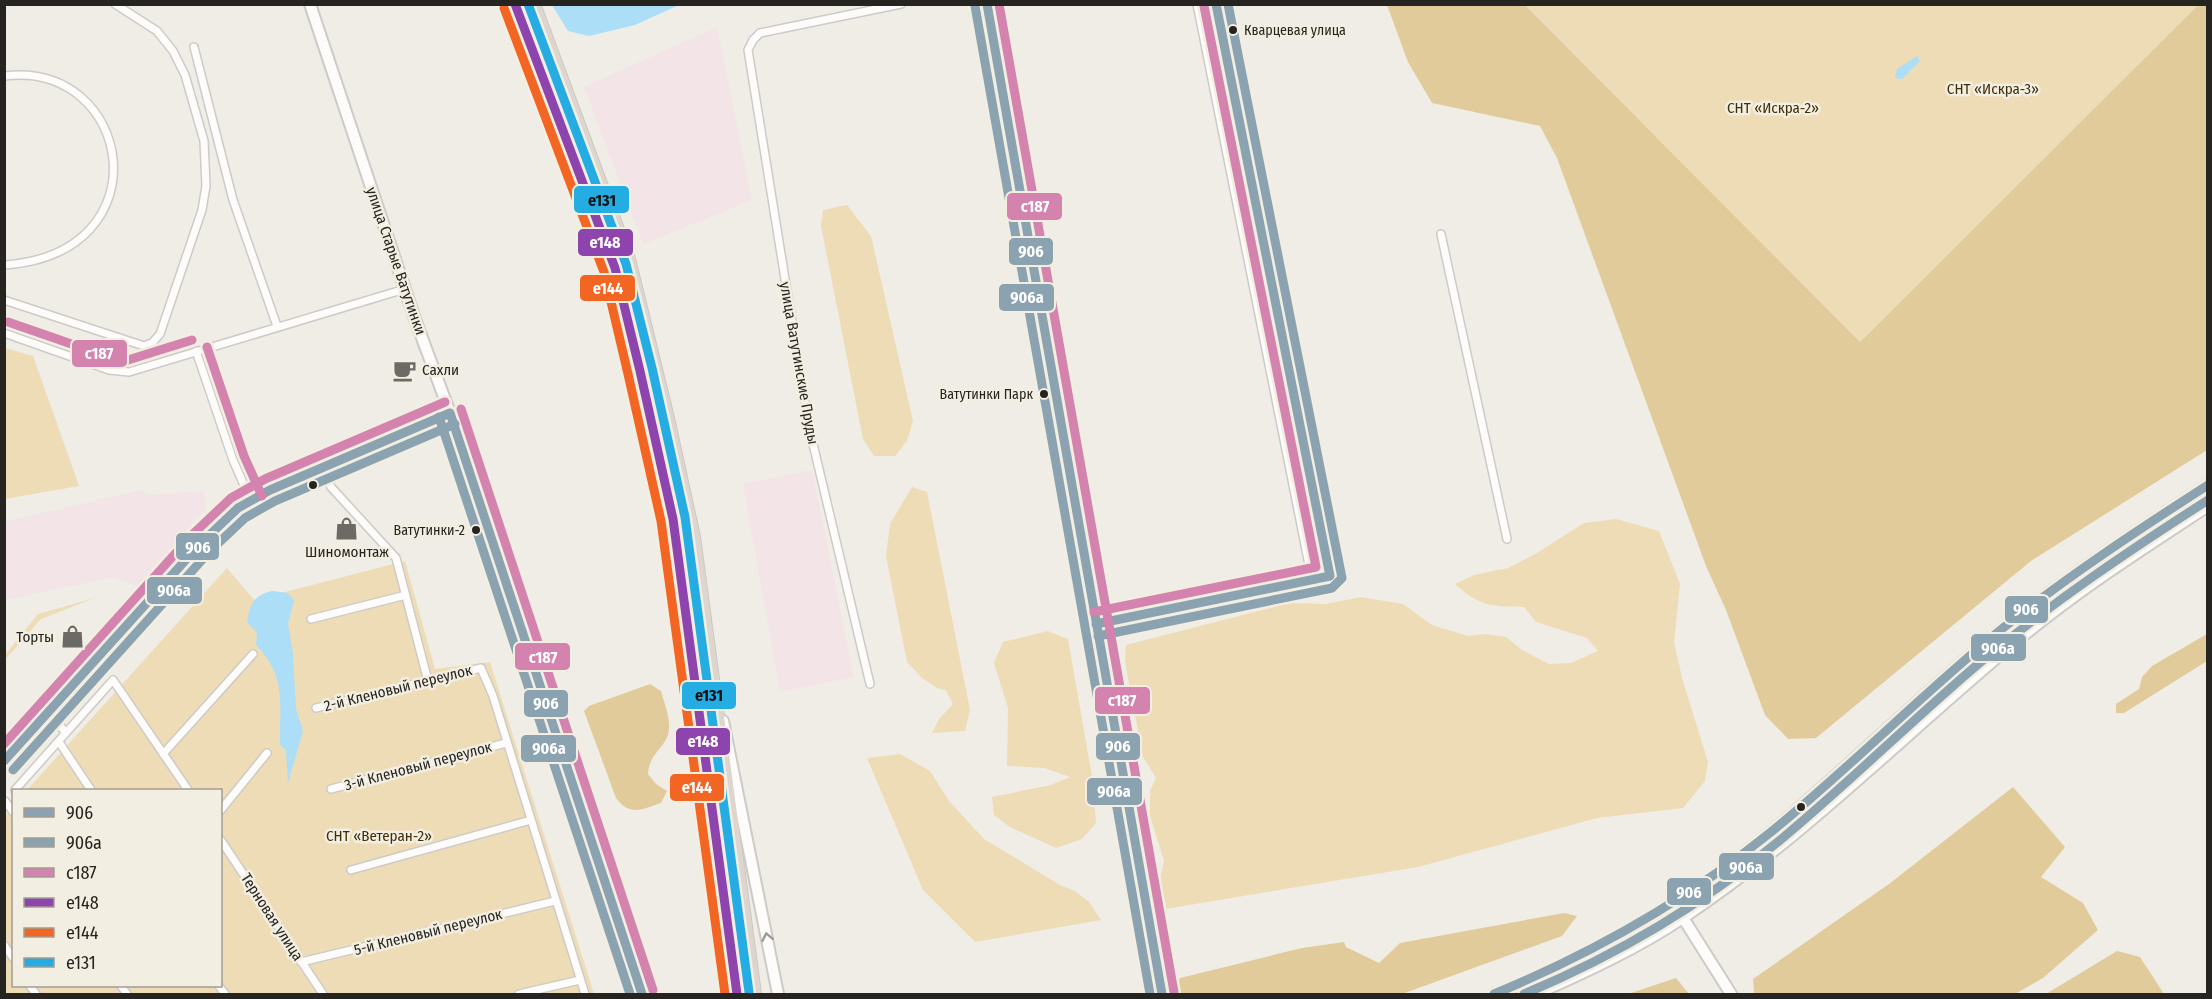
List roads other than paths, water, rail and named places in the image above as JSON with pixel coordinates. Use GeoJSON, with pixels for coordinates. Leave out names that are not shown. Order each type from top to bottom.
{"type":"FeatureCollection","features":[{"type":"Feature","properties":{"kind":"highway"},"geometry":{"type":"LineString","coordinates":[[515,4],[615,268],[640,371],[673,519],[737,994]]}},
{"type":"Feature","properties":{"kind":"highway"},"geometry":{"type":"LineString","coordinates":[[533,4],[628,259],[693,537],[754,994]]}},
{"type":"Feature","properties":{"kind":"main road","name":"улица Старые Ватутинки"},"geometry":{"type":"LineString","coordinates":[[310,4],[405,289],[450,413],[642,994]]}},
{"type":"Feature","properties":{"kind":"main road"},"geometry":{"type":"LineString","coordinates":[[4,762],[201,543],[238,508],[270,490],[450,413]]}},
{"type":"Feature","properties":{"kind":"main road"},"geometry":{"type":"LineString","coordinates":[[1494,994],[1578,956],[1673,902],[1769,833],[1986,643],[2043,597],[2208,485]]}},
{"type":"Feature","properties":{"kind":"main road"},"geometry":{"type":"LineString","coordinates":[[1536,994],[1657,934],[1704,903],[1839,796],[2055,610],[2208,506]]}},
{"type":"Feature","properties":{"kind":"main road"},"geometry":{"type":"LineString","coordinates":[[712,672],[739,792],[778,994]]}},
{"type":"Feature","properties":{"kind":"main road"},"geometry":{"type":"LineString","coordinates":[[1673,902],[1731,994]]}},
{"type":"Feature","properties":{"kind":"main road"},"geometry":{"type":"LineString","coordinates":[[1698,942],[1693,924],[1695,915],[1704,903]]}},
{"type":"Feature","properties":{"kind":"main road"},"geometry":{"type":"LineString","coordinates":[[1657,934],[1676,929],[1685,931],[1698,942]]}},
{"type":"Feature","properties":{"kind":"street"},"geometry":{"type":"LineString","coordinates":[[4,300],[144,346],[152,343],[160,334],[202,210],[206,175],[204,141],[185,75],[173,51],[157,31],[115,4]]}},
{"type":"Feature","properties":{"kind":"street","name":"улица Ватутинские Пруды"},"geometry":{"type":"LineString","coordinates":[[870,684],[808,426],[748,50],[760,33],[901,4]]}},
{"type":"Feature","properties":{"kind":"street"},"geometry":{"type":"LineString","coordinates":[[987,4],[1162,994]]}},
{"type":"Feature","properties":{"kind":"street"},"geometry":{"type":"LineString","coordinates":[[1197,4],[1312,580]]}},
{"type":"Feature","properties":{"kind":"street"},"geometry":{"type":"LineString","coordinates":[[1096,624],[1330,576],[1216,4]]}},
{"type":"Feature","properties":{"kind":"street"},"geometry":{"type":"LineString","coordinates":[[194,47],[233,200],[277,326]]}},
{"type":"Feature","properties":{"kind":"street"},"geometry":{"type":"LineString","coordinates":[[4,76],[26,75],[43,79],[78,95],[98,118],[107,133],[115,165],[111,197],[92,227],[60,250],[41,259],[4,265]]}},
{"type":"Feature","properties":{"kind":"street"},"geometry":{"type":"LineString","coordinates":[[1441,234],[1507,539]]}},
{"type":"Feature","properties":{"kind":"street"},"geometry":{"type":"LineString","coordinates":[[4,333],[109,370],[129,372],[405,289]]}},
{"type":"Feature","properties":{"kind":"street"},"geometry":{"type":"LineString","coordinates":[[196,351],[233,460],[251,501]]}},
{"type":"Feature","properties":{"kind":"street"},"geometry":{"type":"LineString","coordinates":[[322,469],[331,487],[396,558],[428,681]]}},
{"type":"Feature","properties":{"kind":"street"},"geometry":{"type":"LineString","coordinates":[[310,619],[406,595]]}},
{"type":"Feature","properties":{"kind":"street"},"geometry":{"type":"LineString","coordinates":[[163,754],[253,654]]}},
{"type":"Feature","properties":{"kind":"street","name":"2-й Кленовый переулок"},"geometry":{"type":"LineString","coordinates":[[316,708],[481,668],[493,696],[506,743]]}},
{"type":"Feature","properties":{"kind":"street"},"geometry":{"type":"LineString","coordinates":[[16,789],[113,680],[187,789]]}},
{"type":"Feature","properties":{"kind":"street"},"geometry":{"type":"LineString","coordinates":[[49,712],[66,733]]}},
{"type":"Feature","properties":{"kind":"street"},"geometry":{"type":"LineString","coordinates":[[59,742],[90,789]]}},
{"type":"Feature","properties":{"kind":"street"},"geometry":{"type":"LineString","coordinates":[[506,743],[585,994]]}},
{"type":"Feature","properties":{"kind":"street","name":"3-й Кленовый переулок"},"geometry":{"type":"LineString","coordinates":[[331,789],[506,743]]}},
{"type":"Feature","properties":{"kind":"street"},"geometry":{"type":"LineString","coordinates":[[222,809],[267,753]]}},
{"type":"Feature","properties":{"kind":"street"},"geometry":{"type":"LineString","coordinates":[[351,870],[531,820]]}},
{"type":"Feature","properties":{"kind":"street","name":"Терновая улица"},"geometry":{"type":"LineString","coordinates":[[222,842],[322,994]]}},
{"type":"Feature","properties":{"kind":"street","name":"5-й Кленовый переулок"},"geometry":{"type":"LineString","coordinates":[[301,962],[555,901]]}},
{"type":"Feature","properties":{"kind":"street"},"geometry":{"type":"LineString","coordinates":[[519,994],[580,980]]}},
{"type":"Feature","properties":{"kind":"water"},"geometry":{"type":"Polygon","coordinates":[[[552,5],[679,5],[635,25],[589,36],[568,31],[552,5]]]}},
{"type":"Feature","properties":{"kind":"water"},"geometry":{"type":"Polygon","coordinates":[[[1917,56],[1920,61],[1902,79],[1895,78],[1897,69],[1917,56]]]}},
{"type":"Feature","properties":{"kind":"water"},"geometry":{"type":"Polygon","coordinates":[[[272,591],[288,593],[294,601],[288,624],[293,654],[296,709],[303,731],[288,783],[286,750],[280,745],[280,692],[273,669],[256,645],[257,633],[247,622],[254,601],[261,595],[272,591]]]}},
{"type":"Feature","properties":{"kind":"place","name":"Кварцевая улица"},"geometry":{"type":"Point","coordinates":[1233,30]}},
{"type":"Feature","properties":{"kind":"place","name":"Сахли"},"geometry":{"type":"Point","coordinates":[404,370]}},
{"type":"Feature","properties":{"kind":"place","name":"Ватутинки Парк"},"geometry":{"type":"Point","coordinates":[1044,394]}},
{"type":"Feature","properties":{"kind":"place","name":"Шиномонтаж"},"geometry":{"type":"Point","coordinates":[347,528]}},
{"type":"Feature","properties":{"kind":"place","name":"Ватутинки-2"},"geometry":{"type":"Point","coordinates":[476,530]}},
{"type":"Feature","properties":{"kind":"place","name":"Торты"},"geometry":{"type":"Point","coordinates":[72,637]}},
{"type":"Feature","properties":{"kind":"park label","name":"СНТ «Искра-3»"},"geometry":{"type":"Point","coordinates":[1993,89]}},
{"type":"Feature","properties":{"kind":"park label","name":"СНТ «Искра-2»"},"geometry":{"type":"Point","coordinates":[1773,108]}},
{"type":"Feature","properties":{"kind":"park label","name":"СНТ «Ветеран-2»"},"geometry":{"type":"Point","coordinates":[379,836]}}]}
